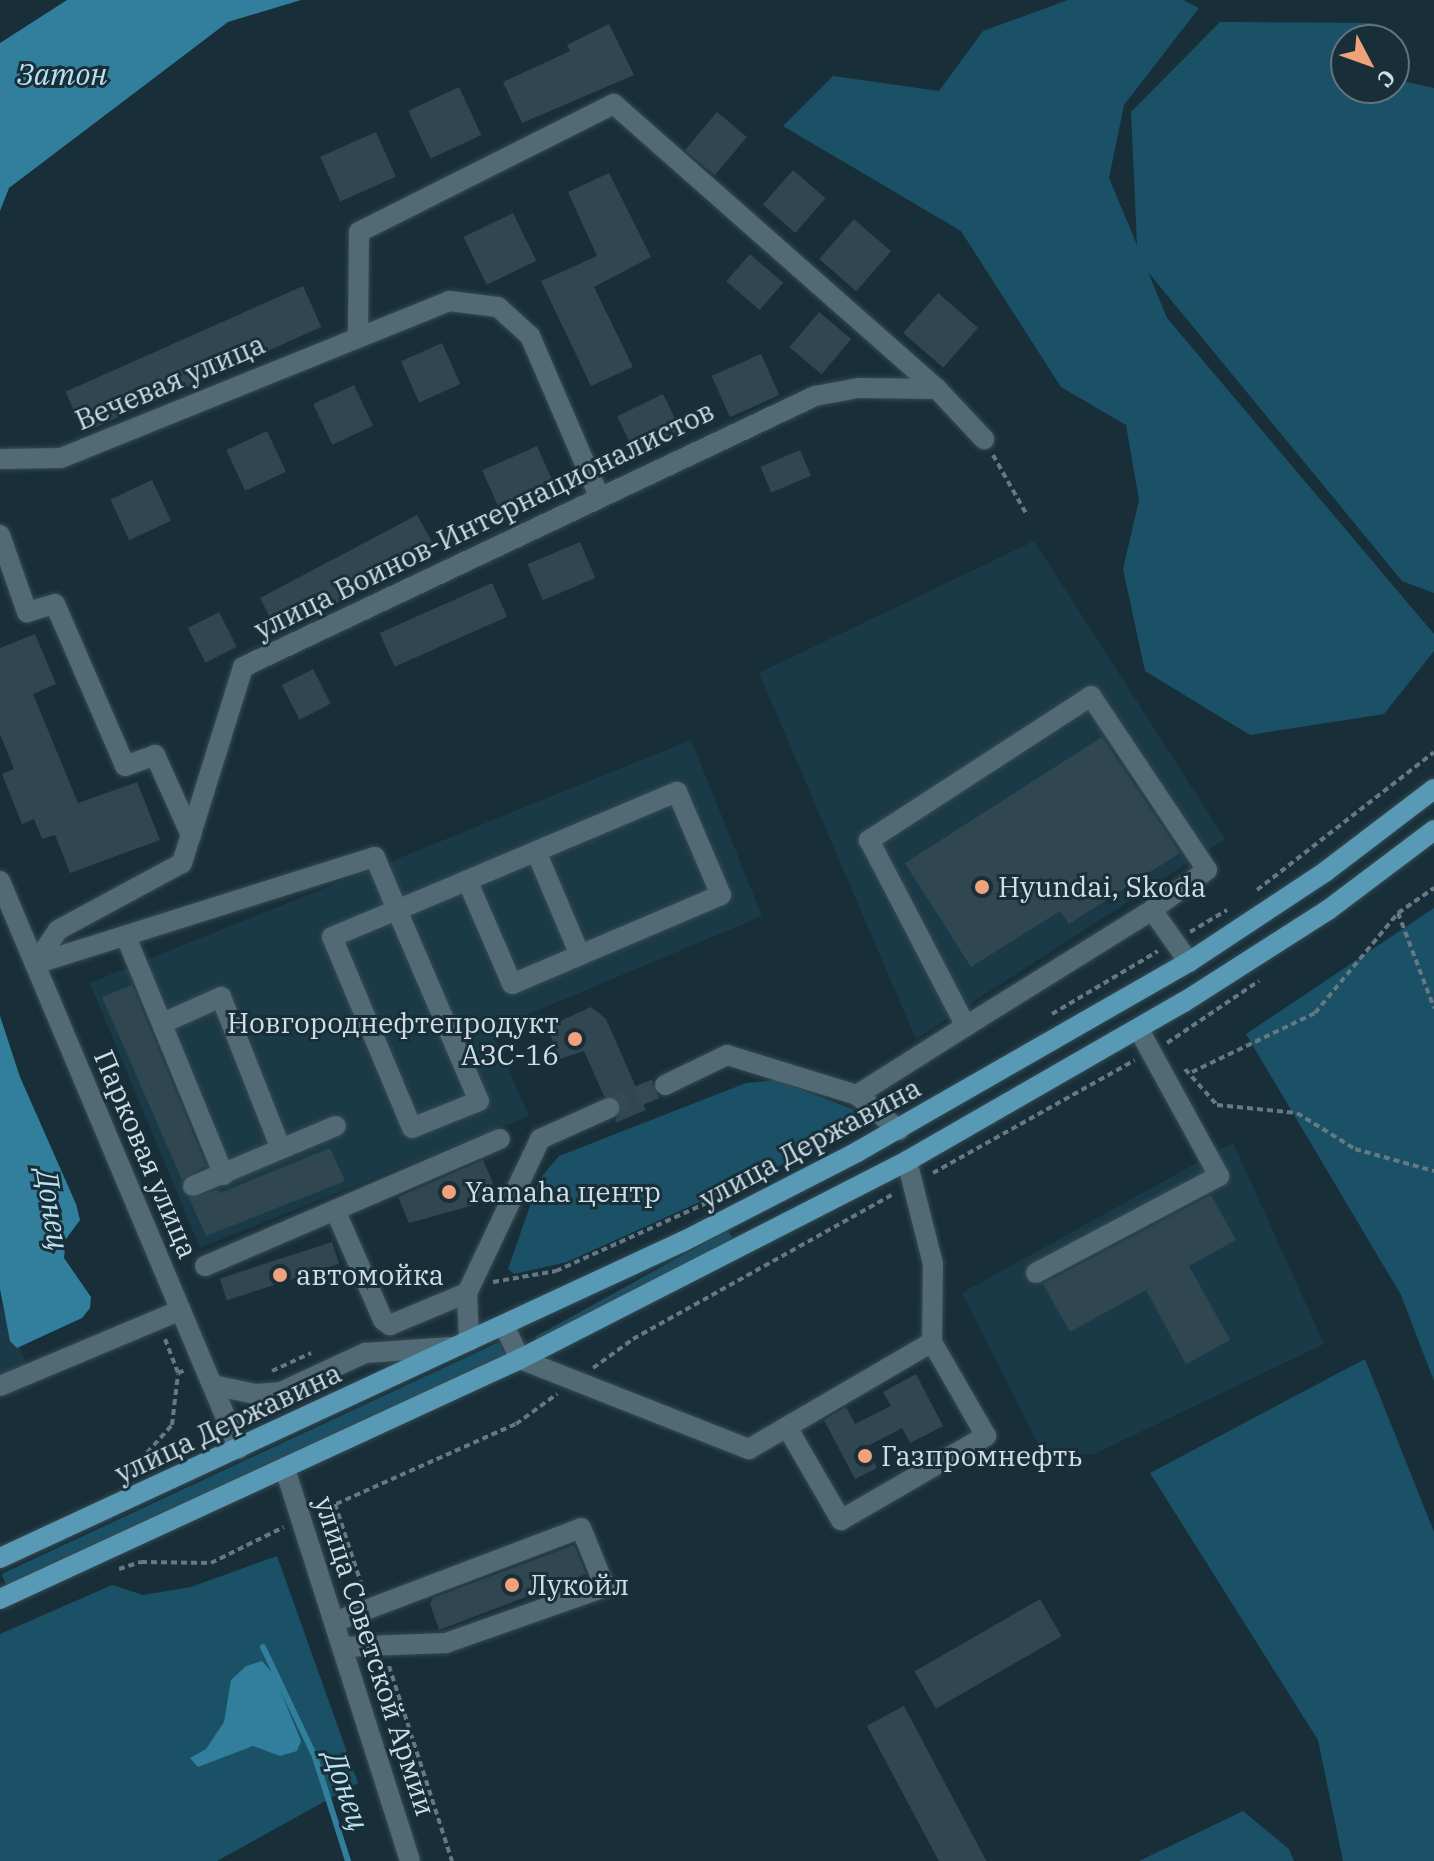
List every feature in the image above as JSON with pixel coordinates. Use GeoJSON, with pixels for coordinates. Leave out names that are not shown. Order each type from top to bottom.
{"type":"FeatureCollection","features":[{"type":"Feature","properties":{"kind":"main road","name":"улица Державина"},"geometry":{"type":"LineString","coordinates":[[0,1558],[684,1241],[899,1130],[1189,962],[1325,872],[1434,789]]}},
{"type":"Feature","properties":{"kind":"main road"},"geometry":{"type":"LineString","coordinates":[[0,1599],[520,1359],[907,1161],[1139,1030],[1328,910],[1434,830]]}},
{"type":"Feature","properties":{"kind":"street"},"geometry":{"type":"LineString","coordinates":[[358,333],[359,232],[614,104],[937,389],[984,439]]}},
{"type":"Feature","properties":{"kind":"street","name":"Вечевая улица"},"geometry":{"type":"LineString","coordinates":[[0,459],[61,458],[358,333],[449,301],[498,307],[530,336],[598,494]]}},
{"type":"Feature","properties":{"kind":"street","name":"улица Воинов-Интернационалистов"},"geometry":{"type":"LineString","coordinates":[[35,964],[58,930],[182,863],[243,667],[598,494],[815,396],[858,388],[937,389]]}},
{"type":"Feature","properties":{"kind":"street"},"geometry":{"type":"LineString","coordinates":[[0,535],[27,612],[55,604],[125,766],[155,755],[191,835]]}},
{"type":"Feature","properties":{"kind":"street"},"geometry":{"type":"LineString","coordinates":[[857,1095],[1152,910],[1207,870],[1091,696],[869,840],[966,1026]]}},
{"type":"Feature","properties":{"kind":"street"},"geometry":{"type":"LineString","coordinates":[[35,964],[127,939],[375,857],[397,910],[479,1101],[412,1128],[332,937],[397,910],[467,880],[677,792],[721,895],[512,984],[467,880]]}},
{"type":"Feature","properties":{"kind":"street"},"geometry":{"type":"LineString","coordinates":[[536,851],[580,955]]}},
{"type":"Feature","properties":{"kind":"street","name":"Парковая улица"},"geometry":{"type":"LineString","coordinates":[[0,881],[239,1449]]}},
{"type":"Feature","properties":{"kind":"street"},"geometry":{"type":"LineString","coordinates":[[1152,910],[1189,962]]}},
{"type":"Feature","properties":{"kind":"street"},"geometry":{"type":"LineString","coordinates":[[127,939],[224,1175]]}},
{"type":"Feature","properties":{"kind":"street"},"geometry":{"type":"LineString","coordinates":[[163,1023],[221,997],[281,1149]]}},
{"type":"Feature","properties":{"kind":"street"},"geometry":{"type":"LineString","coordinates":[[1036,1273],[1219,1176],[1139,1030]]}},
{"type":"Feature","properties":{"kind":"street"},"geometry":{"type":"LineString","coordinates":[[665,1085],[727,1055],[857,1095],[899,1130]]}},
{"type":"Feature","properties":{"kind":"street"},"geometry":{"type":"LineString","coordinates":[[213,1385],[255,1394],[281,1392],[365,1353],[462,1344],[469,1289],[540,1139],[609,1108]]}},
{"type":"Feature","properties":{"kind":"street"},"geometry":{"type":"LineString","coordinates":[[193,1186],[336,1126]]}},
{"type":"Feature","properties":{"kind":"street"},"geometry":{"type":"LineString","coordinates":[[205,1266],[500,1139]]}},
{"type":"Feature","properties":{"kind":"street"},"geometry":{"type":"LineString","coordinates":[[787,1427],[841,1520],[986,1436],[932,1342],[933,1264],[907,1161]]}},
{"type":"Feature","properties":{"kind":"street"},"geometry":{"type":"LineString","coordinates":[[335,1210],[390,1325],[469,1289]]}},
{"type":"Feature","properties":{"kind":"street"},"geometry":{"type":"LineString","coordinates":[[0,1386],[181,1310]]}},
{"type":"Feature","properties":{"kind":"street"},"geometry":{"type":"LineString","coordinates":[[504,1325],[520,1359],[749,1449],[932,1342]]}},
{"type":"Feature","properties":{"kind":"street","name":"улица Советской Армии"},"geometry":{"type":"LineString","coordinates":[[285,1469],[410,1861]]}},
{"type":"Feature","properties":{"kind":"street"},"geometry":{"type":"LineString","coordinates":[[334,1622],[581,1528],[605,1587],[446,1643],[342,1647]]}},
{"type":"Feature","properties":{"kind":"path"},"geometry":{"type":"LineString","coordinates":[[984,439],[1027,515]]}},
{"type":"Feature","properties":{"kind":"path"},"geometry":{"type":"LineString","coordinates":[[1246,898],[1434,752]]}},
{"type":"Feature","properties":{"kind":"path"},"geometry":{"type":"LineString","coordinates":[[1192,1072],[1315,1013],[1398,913],[1434,888]]}},
{"type":"Feature","properties":{"kind":"path"},"geometry":{"type":"LineString","coordinates":[[1037,1023],[1234,905]]}},
{"type":"Feature","properties":{"kind":"path"},"geometry":{"type":"LineString","coordinates":[[1398,913],[1434,1008]]}},
{"type":"Feature","properties":{"kind":"path"},"geometry":{"type":"LineString","coordinates":[[104,1573],[141,1562],[211,1563],[301,1519],[516,1424],[633,1339],[1198,1026],[1269,974]]}},
{"type":"Feature","properties":{"kind":"path"},"geometry":{"type":"LineString","coordinates":[[1151,1052],[1192,1072],[1217,1105],[1297,1113],[1355,1149],[1434,1171]]}},
{"type":"Feature","properties":{"kind":"path"},"geometry":{"type":"LineString","coordinates":[[469,1289],[556,1271],[730,1192]]}},
{"type":"Feature","properties":{"kind":"path"},"geometry":{"type":"LineString","coordinates":[[122,1480],[172,1425],[178,1373],[162,1333]]}},
{"type":"Feature","properties":{"kind":"path"},"geometry":{"type":"LineString","coordinates":[[269,1372],[326,1346]]}},
{"type":"Feature","properties":{"kind":"path"},"geometry":{"type":"LineString","coordinates":[[178,1373],[203,1361]]}},
{"type":"Feature","properties":{"kind":"path"},"geometry":{"type":"LineString","coordinates":[[335,1504],[369,1608]]}},
{"type":"Feature","properties":{"kind":"path"},"geometry":{"type":"LineString","coordinates":[[382,1647],[452,1861]]}},
{"type":"Feature","properties":{"kind":"shaded area"},"geometry":{"type":"Polygon","coordinates":[[[1068,0],[1183,0],[1199,8],[1124,105],[1109,178],[1137,245],[1131,112],[1220,22],[1373,23],[1330,24],[1330,104],[1410,104],[1410,83],[1434,88],[1434,593],[1402,581],[1148,272],[1167,318],[1434,634],[1434,651],[1384,714],[1250,735],[1145,671],[1123,569],[1139,500],[1126,425],[1061,387],[961,231],[783,126],[833,76],[939,91],[983,31],[1068,0]]]}},
{"type":"Feature","properties":{"kind":"shaded area"},"geometry":{"type":"Polygon","coordinates":[[[1034,541],[1225,839],[916,1039],[759,673],[1034,541]]]}},
{"type":"Feature","properties":{"kind":"shaded area"},"geometry":{"type":"Polygon","coordinates":[[[691,740],[762,916],[491,1030],[529,1116],[200,1248],[90,983],[691,740]]]}},
{"type":"Feature","properties":{"kind":"shaded area"},"geometry":{"type":"Polygon","coordinates":[[[1434,908],[1434,1381],[1401,1295],[1246,1034],[1434,908]]]}},
{"type":"Feature","properties":{"kind":"shaded area"},"geometry":{"type":"Polygon","coordinates":[[[777,1080],[865,1114],[872,1124],[567,1262],[514,1274],[508,1269],[539,1180],[559,1156],[746,1083],[777,1080]]]}},
{"type":"Feature","properties":{"kind":"shaded area"},"geometry":{"type":"Polygon","coordinates":[[[1233,1143],[1324,1344],[1092,1455],[1041,1449],[962,1293],[1233,1143]]]}},
{"type":"Feature","properties":{"kind":"shaded area"},"geometry":{"type":"Polygon","coordinates":[[[728,1230],[733,1239],[540,1345],[536,1337],[728,1230]]]}},
{"type":"Feature","properties":{"kind":"shaded area"},"geometry":{"type":"Polygon","coordinates":[[[0,1302],[27,1365],[0,1377],[0,1302]]]}},
{"type":"Feature","properties":{"kind":"shaded area"},"geometry":{"type":"Polygon","coordinates":[[[499,1342],[505,1355],[7,1587],[1,1574],[499,1342]]]}},
{"type":"Feature","properties":{"kind":"shaded area"},"geometry":{"type":"Polygon","coordinates":[[[1365,1359],[1434,1532],[1434,1861],[1343,1861],[1318,1740],[1150,1473],[1365,1359]]]}},
{"type":"Feature","properties":{"kind":"shaded area"},"geometry":{"type":"Polygon","coordinates":[[[277,1556],[358,1783],[217,1861],[0,1861],[0,1634],[112,1585],[143,1595],[191,1587],[277,1556]]]}},
{"type":"Feature","properties":{"kind":"shaded area"},"geometry":{"type":"Polygon","coordinates":[[[1243,1811],[1289,1849],[1294,1861],[1139,1861],[1243,1811]]]}},
{"type":"Feature","properties":{"kind":"water","name":"Затон"},"geometry":{"type":"Polygon","coordinates":[[[67,0],[301,0],[228,22],[9,188],[0,211],[0,43],[67,0]]]}},
{"type":"Feature","properties":{"kind":"water"},"geometry":{"type":"Polygon","coordinates":[[[0,1016],[20,1077],[76,1204],[80,1220],[66,1239],[64,1258],[91,1297],[90,1308],[82,1318],[17,1348],[10,1341],[0,1289],[0,1016]]]}},
{"type":"Feature","properties":{"kind":"water"},"geometry":{"type":"Polygon","coordinates":[[[262,1661],[274,1675],[301,1741],[297,1751],[280,1756],[253,1746],[198,1767],[190,1758],[206,1749],[224,1722],[231,1680],[246,1666],[262,1661]]]}},
{"type":"Feature","properties":{"kind":"building"},"geometry":{"type":"Polygon","coordinates":[[[609,24],[634,75],[522,123],[503,82],[570,51],[567,45],[609,24]]]}},
{"type":"Feature","properties":{"kind":"building"},"geometry":{"type":"Polygon","coordinates":[[[459,87],[481,135],[431,159],[408,111],[459,87]]]}},
{"type":"Feature","properties":{"kind":"building"},"geometry":{"type":"Polygon","coordinates":[[[717,112],[747,137],[715,175],[685,150],[717,112]]]}},
{"type":"Feature","properties":{"kind":"building"},"geometry":{"type":"Polygon","coordinates":[[[376,132],[396,177],[340,202],[320,157],[376,132]]]}},
{"type":"Feature","properties":{"kind":"building"},"geometry":{"type":"Polygon","coordinates":[[[793,170],[825,198],[795,233],[763,205],[793,170]]]}},
{"type":"Feature","properties":{"kind":"building"},"geometry":{"type":"Polygon","coordinates":[[[609,173],[651,257],[594,287],[633,367],[591,386],[541,281],[597,256],[568,192],[609,173]]]}},
{"type":"Feature","properties":{"kind":"building"},"geometry":{"type":"Polygon","coordinates":[[[513,213],[536,261],[487,285],[464,237],[513,213]]]}},
{"type":"Feature","properties":{"kind":"building"},"geometry":{"type":"Polygon","coordinates":[[[854,219],[891,251],[856,291],[819,259],[854,219]]]}},
{"type":"Feature","properties":{"kind":"building"},"geometry":{"type":"Polygon","coordinates":[[[750,254],[783,283],[760,310],[726,281],[750,254]]]}},
{"type":"Feature","properties":{"kind":"building"},"geometry":{"type":"Polygon","coordinates":[[[303,286],[321,327],[84,433],[65,392],[303,286]]]}},
{"type":"Feature","properties":{"kind":"building"},"geometry":{"type":"Polygon","coordinates":[[[938,293],[978,328],[943,368],[903,333],[938,293]]]}},
{"type":"Feature","properties":{"kind":"building"},"geometry":{"type":"Polygon","coordinates":[[[819,312],[851,339],[822,374],[789,347],[819,312]]]}},
{"type":"Feature","properties":{"kind":"building"},"geometry":{"type":"Polygon","coordinates":[[[442,343],[460,384],[419,402],[401,361],[442,343]]]}},
{"type":"Feature","properties":{"kind":"building"},"geometry":{"type":"Polygon","coordinates":[[[761,354],[779,395],[730,417],[712,376],[761,354]]]}},
{"type":"Feature","properties":{"kind":"building"},"geometry":{"type":"Polygon","coordinates":[[[354,385],[373,426],[332,445],[313,404],[354,385]]]}},
{"type":"Feature","properties":{"kind":"building"},"geometry":{"type":"Polygon","coordinates":[[[663,394],[682,433],[636,455],[617,416],[663,394]]]}},
{"type":"Feature","properties":{"kind":"building"},"geometry":{"type":"Polygon","coordinates":[[[267,431],[286,472],[245,491],[226,450],[267,431]]]}},
{"type":"Feature","properties":{"kind":"building"},"geometry":{"type":"Polygon","coordinates":[[[537,446],[557,490],[502,514],[482,470],[537,446]]]}},
{"type":"Feature","properties":{"kind":"building"},"geometry":{"type":"Polygon","coordinates":[[[800,450],[811,476],[771,493],[760,467],[800,450]]]}},
{"type":"Feature","properties":{"kind":"building"},"geometry":{"type":"Polygon","coordinates":[[[152,480],[171,521],[129,540],[110,499],[152,480]]]}},
{"type":"Feature","properties":{"kind":"building"},"geometry":{"type":"Polygon","coordinates":[[[417,515],[432,542],[383,567],[388,577],[278,633],[260,598],[417,515]]]}},
{"type":"Feature","properties":{"kind":"building"},"geometry":{"type":"Polygon","coordinates":[[[580,542],[595,578],[543,600],[528,564],[580,542]]]}},
{"type":"Feature","properties":{"kind":"building"},"geometry":{"type":"Polygon","coordinates":[[[492,583],[507,617],[395,667],[380,633],[492,583]]]}},
{"type":"Feature","properties":{"kind":"building"},"geometry":{"type":"Polygon","coordinates":[[[219,612],[237,647],[206,663],[188,628],[219,612]]]}},
{"type":"Feature","properties":{"kind":"building"},"geometry":{"type":"Polygon","coordinates":[[[35,634],[56,684],[33,694],[78,803],[137,782],[160,840],[70,873],[55,835],[42,839],[34,819],[22,824],[2,774],[14,769],[0,734],[0,648],[35,634]]]}},
{"type":"Feature","properties":{"kind":"building"},"geometry":{"type":"Polygon","coordinates":[[[313,669],[331,704],[300,720],[282,685],[313,669]]]}},
{"type":"Feature","properties":{"kind":"building"},"geometry":{"type":"Polygon","coordinates":[[[1102,737],[1180,853],[1069,924],[1060,911],[971,967],[905,863],[1102,737]]]}},
{"type":"Feature","properties":{"kind":"building"},"geometry":{"type":"Polygon","coordinates":[[[132,985],[206,1166],[182,1180],[102,997],[132,985]]]}},
{"type":"Feature","properties":{"kind":"building"},"geometry":{"type":"Polygon","coordinates":[[[591,1007],[606,1019],[646,1110],[615,1123],[620,1102],[604,1096],[584,1051],[560,1059],[547,1027],[591,1007]]]}},
{"type":"Feature","properties":{"kind":"building"},"geometry":{"type":"Polygon","coordinates":[[[330,1148],[345,1181],[206,1236],[189,1198],[218,1190],[220,1193],[330,1148]]]}},
{"type":"Feature","properties":{"kind":"building"},"geometry":{"type":"Polygon","coordinates":[[[483,1160],[493,1183],[485,1202],[409,1223],[398,1197],[483,1160]]]}},
{"type":"Feature","properties":{"kind":"building"},"geometry":{"type":"Polygon","coordinates":[[[1211,1195],[1236,1240],[1189,1266],[1230,1340],[1186,1364],[1146,1290],[1070,1332],[1043,1284],[1211,1195]]]}},
{"type":"Feature","properties":{"kind":"building","name":"автомойка"},"geometry":{"type":"Polygon","coordinates":[[[332,1242],[339,1264],[227,1300],[220,1278],[332,1242]]]}},
{"type":"Feature","properties":{"kind":"building"},"geometry":{"type":"Polygon","coordinates":[[[916,1374],[943,1426],[910,1443],[902,1428],[866,1447],[877,1468],[855,1479],[824,1420],[846,1407],[855,1424],[891,1406],[883,1392],[916,1374]]]}},
{"type":"Feature","properties":{"kind":"building","name":"Лукойл"},"geometry":{"type":"Polygon","coordinates":[[[574,1545],[586,1574],[439,1630],[430,1604],[433,1598],[574,1545]]]}},
{"type":"Feature","properties":{"kind":"building"},"geometry":{"type":"Polygon","coordinates":[[[1040,1599],[1062,1636],[936,1709],[914,1672],[1040,1599]]]}},
{"type":"Feature","properties":{"kind":"building"},"geometry":{"type":"Polygon","coordinates":[[[904,1706],[986,1861],[939,1861],[867,1726],[904,1706]]]}},
{"type":"Feature","properties":{"kind":"waterway","name":"Донец"},"geometry":{"type":"LineString","coordinates":[[263,1647],[315,1757],[348,1861]]}},
{"type":"Feature","properties":{"kind":"tunnel"},"geometry":{"type":"LineString","coordinates":[[609,1108],[665,1085]]}},
{"type":"Feature","properties":{"kind":"place","name":"Hyundai, Skoda"},"geometry":{"type":"Point","coordinates":[982,887]}},
{"type":"Feature","properties":{"kind":"place","name":"Новгороднефтепродукт АЗС-16"},"geometry":{"type":"Point","coordinates":[575,1039]}},
{"type":"Feature","properties":{"kind":"place","name":"Yamaha центр"},"geometry":{"type":"Point","coordinates":[449,1192]}},
{"type":"Feature","properties":{"kind":"place","name":"автомойка"},"geometry":{"type":"Point","coordinates":[280,1275]}},
{"type":"Feature","properties":{"kind":"place","name":"Газпромнефть"},"geometry":{"type":"Point","coordinates":[865,1456]}},
{"type":"Feature","properties":{"kind":"place","name":"Лукойл"},"geometry":{"type":"Point","coordinates":[512,1585]}}]}
